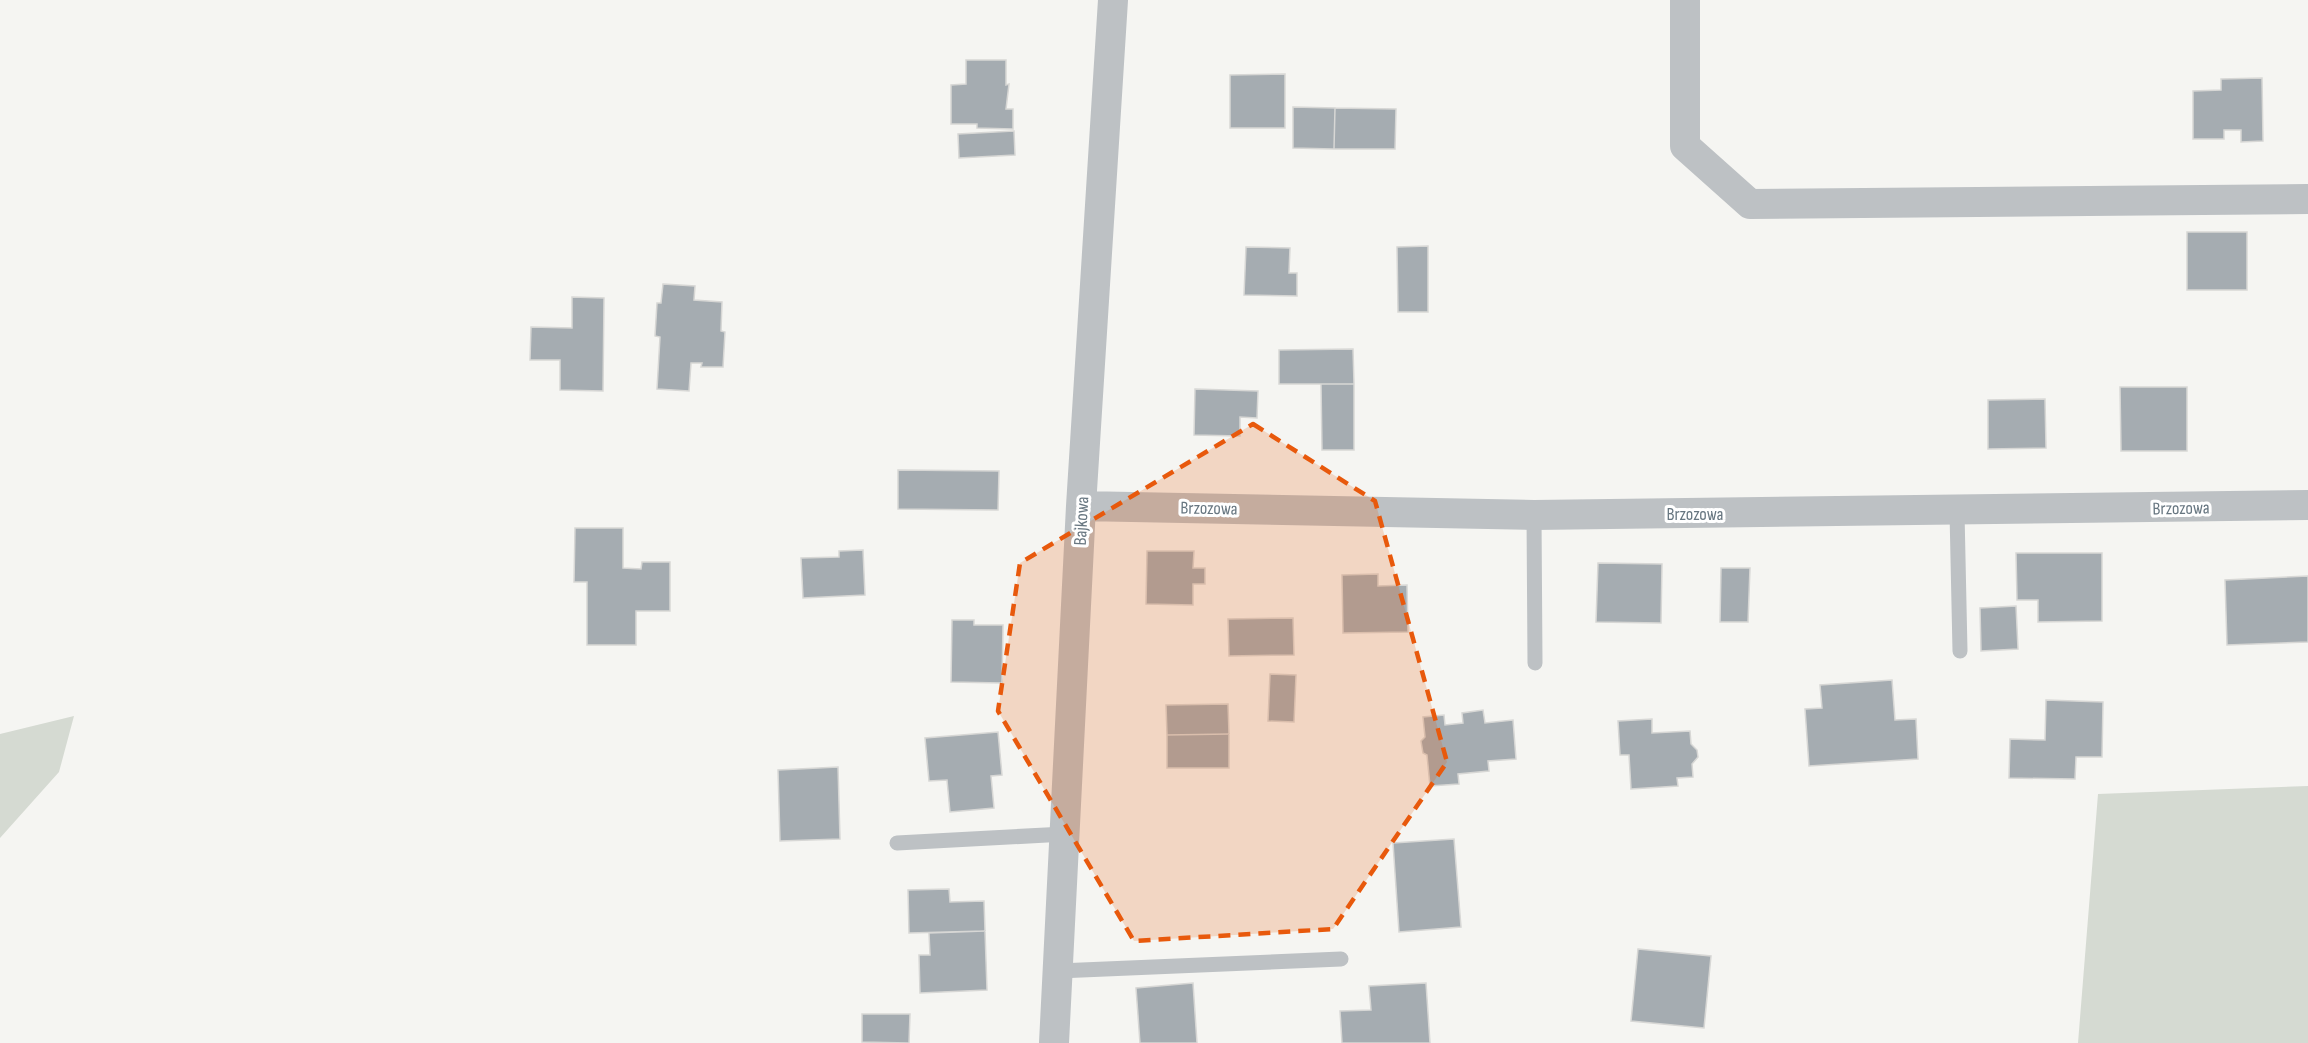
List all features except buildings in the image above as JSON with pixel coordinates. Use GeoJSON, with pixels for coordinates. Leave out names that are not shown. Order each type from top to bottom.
{"type":"FeatureCollection","features":[{"type":"Feature","properties":{"kind":"street","name":"Bajkowa"},"geometry":{"type":"LineString","coordinates":[[1054,1043],[1082,506],[1113,0]]}},
{"type":"Feature","properties":{"kind":"street"},"geometry":{"type":"LineString","coordinates":[[1685,0],[1685,146],[1750,204],[2308,199]]}},
{"type":"Feature","properties":{"kind":"street","name":"Brzozowa"},"geometry":{"type":"LineString","coordinates":[[1082,506],[1534,515],[1957,512],[2308,505]]}},
{"type":"Feature","properties":{"kind":"lane"},"geometry":{"type":"LineString","coordinates":[[1957,512],[1960,651]]}},
{"type":"Feature","properties":{"kind":"lane"},"geometry":{"type":"LineString","coordinates":[[1534,515],[1535,663]]}},
{"type":"Feature","properties":{"kind":"lane"},"geometry":{"type":"LineString","coordinates":[[897,843],[1065,834]]}},
{"type":"Feature","properties":{"kind":"lane"},"geometry":{"type":"LineString","coordinates":[[1058,971],[1341,959]]}},
{"type":"Feature","properties":{"kind":"highlighted area"},"geometry":{"type":"Polygon","coordinates":[[[1253,424],[1375,501],[1447,762],[1333,929],[1134,941],[998,711],[1020,563],[1253,424]]]}},
{"type":"Feature","properties":{"kind":"shaded area"},"geometry":{"type":"Polygon","coordinates":[[[74,716],[59,772],[0,838],[0,734],[74,716]]]}},
{"type":"Feature","properties":{"kind":"shaded area"},"geometry":{"type":"Polygon","coordinates":[[[2308,786],[2308,1043],[2078,1043],[2098,794],[2308,786]]]}}]}
